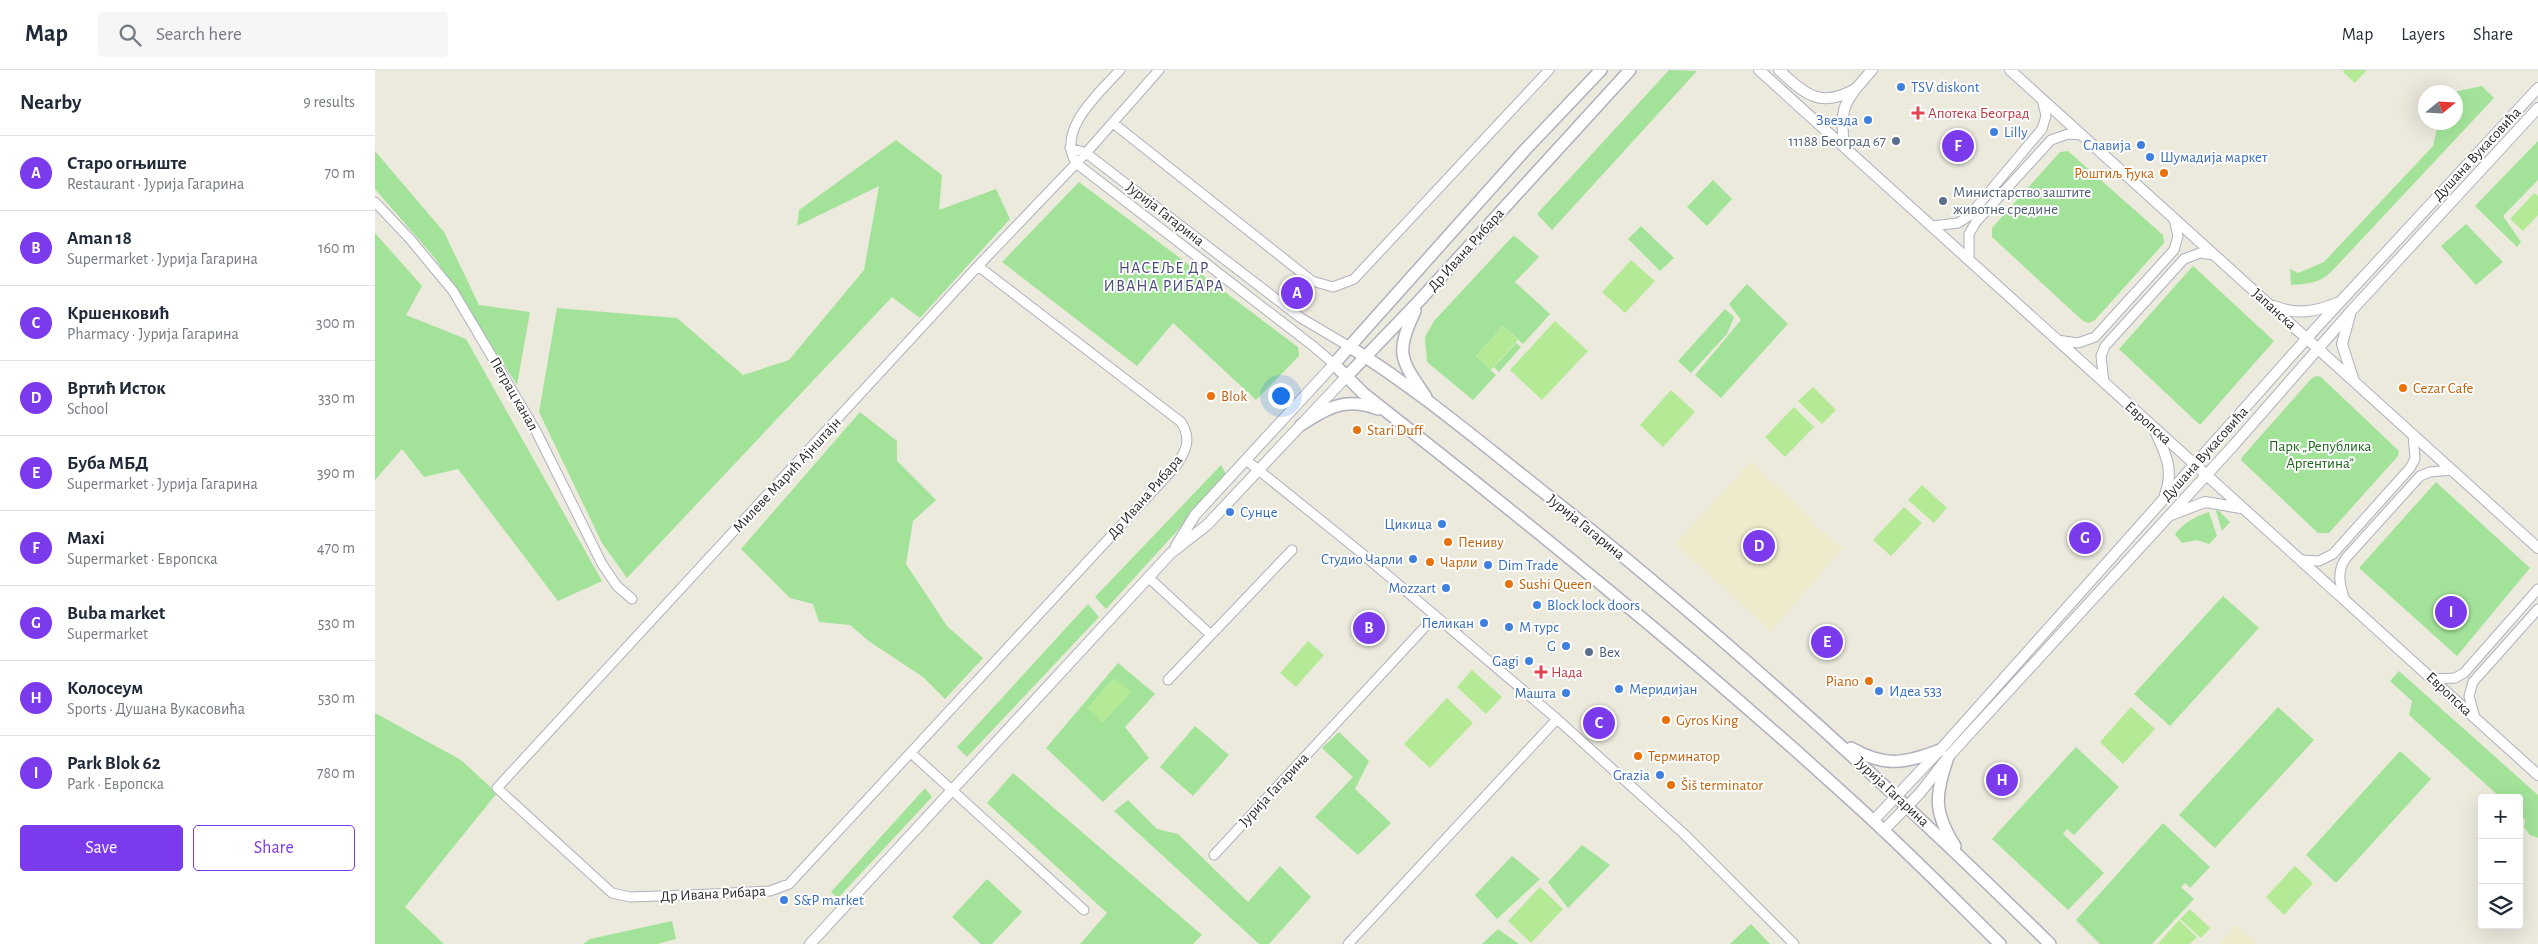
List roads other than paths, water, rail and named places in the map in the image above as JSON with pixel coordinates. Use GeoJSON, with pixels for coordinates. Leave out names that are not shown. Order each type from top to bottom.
{"type":"FeatureCollection","features":[{"type":"Feature","properties":{"kind":"main road","name":"Др Ивана Рибара"},"geometry":{"type":"LineString","coordinates":[[1333,364],[1525,150],[1601,70]]}},
{"type":"Feature","properties":{"kind":"main road","name":"Др Ивана Рибара"},"geometry":{"type":"LineString","coordinates":[[1346,377],[1419,301],[1630,70]]}},
{"type":"Feature","properties":{"kind":"main road"},"geometry":{"type":"LineString","coordinates":[[1419,301],[1403,338],[1402,355],[1408,371],[1433,407]]}},
{"type":"Feature","properties":{"kind":"main road","name":"Јурија Гагарина"},"geometry":{"type":"LineString","coordinates":[[1350,347],[1433,407],[1598,535],[1837,741],[1965,860],[2050,944]]}},
{"type":"Feature","properties":{"kind":"main road","name":"Јурија Гагарина"},"geometry":{"type":"LineString","coordinates":[[1333,364],[1390,414],[1634,611],[1873,821],[2001,944]]}},
{"type":"Feature","properties":{"kind":"main road"},"geometry":{"type":"LineString","coordinates":[[1301,425],[1327,410],[1353,403],[1390,414]]}},
{"type":"Feature","properties":{"kind":"main road"},"geometry":{"type":"LineString","coordinates":[[1837,741],[1865,755],[1887,762],[1913,760],[1944,754],[1937,792],[1938,802],[1945,827],[1965,860]]}},
{"type":"Feature","properties":{"kind":"street"},"geometry":{"type":"LineString","coordinates":[[1076,163],[1070,148],[1070,137],[1080,119],[1120,70]]}},
{"type":"Feature","properties":{"kind":"street","name":"Милеве Марић Ајнштајн"},"geometry":{"type":"LineString","coordinates":[[497,788],[978,266],[1086,153],[1159,70]]}},
{"type":"Feature","properties":{"kind":"street"},"geometry":{"type":"LineString","coordinates":[[1113,123],[1313,281],[1333,286],[1355,279],[1549,70]]}},
{"type":"Feature","properties":{"kind":"street","name":"Европска"},"geometry":{"type":"LineString","coordinates":[[1759,70],[2538,775]]}},
{"type":"Feature","properties":{"kind":"street"},"geometry":{"type":"LineString","coordinates":[[1779,70],[1811,96],[1827,100],[1855,89]]}},
{"type":"Feature","properties":{"kind":"street"},"geometry":{"type":"LineString","coordinates":[[1843,147],[1842,113],[1855,89],[1872,70]]}},
{"type":"Feature","properties":{"kind":"street","name":"Јапанска"},"geometry":{"type":"LineString","coordinates":[[2010,70],[2538,548]]}},
{"type":"Feature","properties":{"kind":"street","name":"Душана Вукасовића"},"geometry":{"type":"LineString","coordinates":[[1883,831],[1908,806],[1944,754],[2162,502],[2342,300],[2538,88]]}},
{"type":"Feature","properties":{"kind":"street"},"geometry":{"type":"LineString","coordinates":[[1932,226],[1958,223],[1969,216],[2042,129],[2045,116],[2042,99]]}},
{"type":"Feature","properties":{"kind":"street","name":"Душана Вукасовића"},"geometry":{"type":"LineString","coordinates":[[1873,821],[1897,796],[1944,754],[2166,517],[2319,349],[2352,310],[2538,108]]}},
{"type":"Feature","properties":{"kind":"street"},"geometry":{"type":"LineString","coordinates":[[1969,260],[1969,234],[1989,208],[2051,140],[2068,134],[2082,135]]}},
{"type":"Feature","properties":{"kind":"street"},"geometry":{"type":"LineString","coordinates":[[1070,148],[1086,153]]}},
{"type":"Feature","properties":{"kind":"street","name":"Јурија Гагарина"},"geometry":{"type":"LineString","coordinates":[[1086,153],[1301,318],[1350,347]]}},
{"type":"Feature","properties":{"kind":"street","name":"Јурија Гагарина"},"geometry":{"type":"LineString","coordinates":[[1076,163],[1306,340],[1333,364]]}},
{"type":"Feature","properties":{"kind":"street","name":"Петрац канал"},"geometry":{"type":"LineString","coordinates":[[375,202],[410,239],[453,291],[536,431],[602,564],[617,586],[632,599]]}},
{"type":"Feature","properties":{"kind":"street"},"geometry":{"type":"LineString","coordinates":[[2057,340],[2078,344],[2095,338],[2174,250],[2178,236],[2174,219]]}},
{"type":"Feature","properties":{"kind":"street"},"geometry":{"type":"LineString","coordinates":[[2104,383],[2101,356],[2109,340],[2184,259],[2200,253],[2214,255]]}},
{"type":"Feature","properties":{"kind":"street","name":"Др Ивана Рибара"},"geometry":{"type":"LineString","coordinates":[[497,788],[613,893],[630,898],[770,891],[789,884],[1176,466],[1187,444],[1187,435],[1181,422],[978,266]]}},
{"type":"Feature","properties":{"kind":"street"},"geometry":{"type":"LineString","coordinates":[[2266,302],[2280,308],[2304,312],[2323,309],[2342,300]]}},
{"type":"Feature","properties":{"kind":"street"},"geometry":{"type":"LineString","coordinates":[[2352,310],[2342,344],[2354,381]]}},
{"type":"Feature","properties":{"kind":"street","name":"Др Ивана Рибара"},"geometry":{"type":"LineString","coordinates":[[1171,553],[1195,516],[1333,364]]}},
{"type":"Feature","properties":{"kind":"street","name":"Др Ивана Рибара"},"geometry":{"type":"LineString","coordinates":[[810,944],[1148,577],[1171,553],[1207,525],[1346,377]]}},
{"type":"Feature","properties":{"kind":"street"},"geometry":{"type":"LineString","coordinates":[[2152,426],[2170,469],[2170,482],[2162,502]]}},
{"type":"Feature","properties":{"kind":"street"},"geometry":{"type":"LineString","coordinates":[[2301,560],[2319,561],[2333,554],[2410,468],[2415,459],[2413,434]]}},
{"type":"Feature","properties":{"kind":"street"},"geometry":{"type":"LineString","coordinates":[[1246,460],[1359,550],[1557,719],[1683,832],[1794,944]]}},
{"type":"Feature","properties":{"kind":"street"},"geometry":{"type":"LineString","coordinates":[[2345,601],[2339,579],[2340,570],[2346,558],[2420,476],[2430,472],[2452,470]]}},
{"type":"Feature","properties":{"kind":"street"},"geometry":{"type":"LineString","coordinates":[[2166,517],[2205,502],[2243,508]]}},
{"type":"Feature","properties":{"kind":"street"},"geometry":{"type":"LineString","coordinates":[[1168,680],[1292,550]]}},
{"type":"Feature","properties":{"kind":"street"},"geometry":{"type":"LineString","coordinates":[[1148,577],[1211,635]]}},
{"type":"Feature","properties":{"kind":"street"},"geometry":{"type":"LineString","coordinates":[[2433,679],[2455,678],[2464,673],[2538,588]]}},
{"type":"Feature","properties":{"kind":"street"},"geometry":{"type":"LineString","coordinates":[[2475,718],[2469,696],[2473,682],[2538,610]]}},
{"type":"Feature","properties":{"kind":"street","name":"Јурија Гагарина"},"geometry":{"type":"LineString","coordinates":[[1214,855],[1435,616]]}},
{"type":"Feature","properties":{"kind":"street"},"geometry":{"type":"LineString","coordinates":[[1348,944],[1557,719]]}},
{"type":"Feature","properties":{"kind":"street"},"geometry":{"type":"LineString","coordinates":[[911,753],[1084,910]]}},
{"type":"Feature","properties":{"kind":"place","name":"TSV diskont"},"geometry":{"type":"Point","coordinates":[1901,87]}},
{"type":"Feature","properties":{"kind":"place","name":"Апотека Београд"},"geometry":{"type":"Point","coordinates":[1918,113]}},
{"type":"Feature","properties":{"kind":"place","name":"Звезда"},"geometry":{"type":"Point","coordinates":[1868,120]}},
{"type":"Feature","properties":{"kind":"place","name":"Lilly"},"geometry":{"type":"Point","coordinates":[1994,132]}},
{"type":"Feature","properties":{"kind":"place","name":"11188 Београд 67"},"geometry":{"type":"Point","coordinates":[1896,141]}},
{"type":"Feature","properties":{"kind":"place","name":"Славија"},"geometry":{"type":"Point","coordinates":[2141,145]}},
{"type":"Feature","properties":{"kind":"place","name":"Maxi"},"geometry":{"type":"Point","coordinates":[1958,146]}},
{"type":"Feature","properties":{"kind":"place","name":"Шумадија маркет"},"geometry":{"type":"Point","coordinates":[2150,157]}},
{"type":"Feature","properties":{"kind":"place","name":"Роштиљ Ђука"},"geometry":{"type":"Point","coordinates":[2164,173]}},
{"type":"Feature","properties":{"kind":"place","name":"Министарство заштите животне средине"},"geometry":{"type":"Point","coordinates":[1943,201]}},
{"type":"Feature","properties":{"kind":"place","name":"Старо огњиште"},"geometry":{"type":"Point","coordinates":[1297,293]}},
{"type":"Feature","properties":{"kind":"place","name":"Cezar Cafe"},"geometry":{"type":"Point","coordinates":[2403,388]}},
{"type":"Feature","properties":{"kind":"place","name":"Blok"},"geometry":{"type":"Point","coordinates":[1211,396]}},
{"type":"Feature","properties":{"kind":"place","name":"Stari Duff"},"geometry":{"type":"Point","coordinates":[1357,430]}},
{"type":"Feature","properties":{"kind":"place","name":"Сунце"},"geometry":{"type":"Point","coordinates":[1230,512]}},
{"type":"Feature","properties":{"kind":"place","name":"Цикица"},"geometry":{"type":"Point","coordinates":[1442,524]}},
{"type":"Feature","properties":{"kind":"place","name":"Buba market"},"geometry":{"type":"Point","coordinates":[2085,538]}},
{"type":"Feature","properties":{"kind":"place","name":"Пениву"},"geometry":{"type":"Point","coordinates":[1448,542]}},
{"type":"Feature","properties":{"kind":"place","name":"Вртић Исток"},"geometry":{"type":"Point","coordinates":[1759,546]}},
{"type":"Feature","properties":{"kind":"place","name":"Студио Чарли"},"geometry":{"type":"Point","coordinates":[1413,559]}},
{"type":"Feature","properties":{"kind":"place","name":"Чарли"},"geometry":{"type":"Point","coordinates":[1430,562]}},
{"type":"Feature","properties":{"kind":"place","name":"Dim Trade"},"geometry":{"type":"Point","coordinates":[1488,565]}},
{"type":"Feature","properties":{"kind":"place","name":"Sushi Queen"},"geometry":{"type":"Point","coordinates":[1509,584]}},
{"type":"Feature","properties":{"kind":"place","name":"Mozzart"},"geometry":{"type":"Point","coordinates":[1446,588]}},
{"type":"Feature","properties":{"kind":"place","name":"Block lock doors"},"geometry":{"type":"Point","coordinates":[1537,605]}},
{"type":"Feature","properties":{"kind":"place","name":"Park Blok 62"},"geometry":{"type":"Point","coordinates":[2451,612]}},
{"type":"Feature","properties":{"kind":"place","name":"Пеликан"},"geometry":{"type":"Point","coordinates":[1484,623]}},
{"type":"Feature","properties":{"kind":"place","name":"М турс"},"geometry":{"type":"Point","coordinates":[1509,627]}},
{"type":"Feature","properties":{"kind":"place","name":"Aman 18"},"geometry":{"type":"Point","coordinates":[1369,628]}},
{"type":"Feature","properties":{"kind":"place","name":"Буба МБД"},"geometry":{"type":"Point","coordinates":[1827,642]}},
{"type":"Feature","properties":{"kind":"place","name":"G"},"geometry":{"type":"Point","coordinates":[1566,646]}},
{"type":"Feature","properties":{"kind":"place","name":"Bex"},"geometry":{"type":"Point","coordinates":[1589,652]}},
{"type":"Feature","properties":{"kind":"place","name":"Gagi"},"geometry":{"type":"Point","coordinates":[1529,661]}},
{"type":"Feature","properties":{"kind":"place","name":"Нада"},"geometry":{"type":"Point","coordinates":[1541,672]}},
{"type":"Feature","properties":{"kind":"place","name":"Piano"},"geometry":{"type":"Point","coordinates":[1869,681]}},
{"type":"Feature","properties":{"kind":"place","name":"Меридијан"},"geometry":{"type":"Point","coordinates":[1619,689]}},
{"type":"Feature","properties":{"kind":"place","name":"Идеа 533"},"geometry":{"type":"Point","coordinates":[1879,691]}},
{"type":"Feature","properties":{"kind":"place","name":"Машта"},"geometry":{"type":"Point","coordinates":[1566,693]}},
{"type":"Feature","properties":{"kind":"place","name":"Gyros King"},"geometry":{"type":"Point","coordinates":[1666,720]}},
{"type":"Feature","properties":{"kind":"place","name":"Кршенковић"},"geometry":{"type":"Point","coordinates":[1599,723]}},
{"type":"Feature","properties":{"kind":"place","name":"Терминатор"},"geometry":{"type":"Point","coordinates":[1638,756]}},
{"type":"Feature","properties":{"kind":"place","name":"Grazia"},"geometry":{"type":"Point","coordinates":[1660,775]}},
{"type":"Feature","properties":{"kind":"place","name":"Колосеум"},"geometry":{"type":"Point","coordinates":[2002,780]}},
{"type":"Feature","properties":{"kind":"place","name":"Šiš terminator"},"geometry":{"type":"Point","coordinates":[1671,785]}},
{"type":"Feature","properties":{"kind":"place","name":"S&P market"},"geometry":{"type":"Point","coordinates":[784,900]}},
{"type":"Feature","properties":{"kind":"district","name":"НАСЕЉЕ ДР ИВАНА РИБАРА"},"geometry":{"type":"Point","coordinates":[1164,277]}},
{"type":"Feature","properties":{"kind":"park label","name":"Парк „Република Аргентина”"},"geometry":{"type":"Point","coordinates":[2320,454]}}]}
